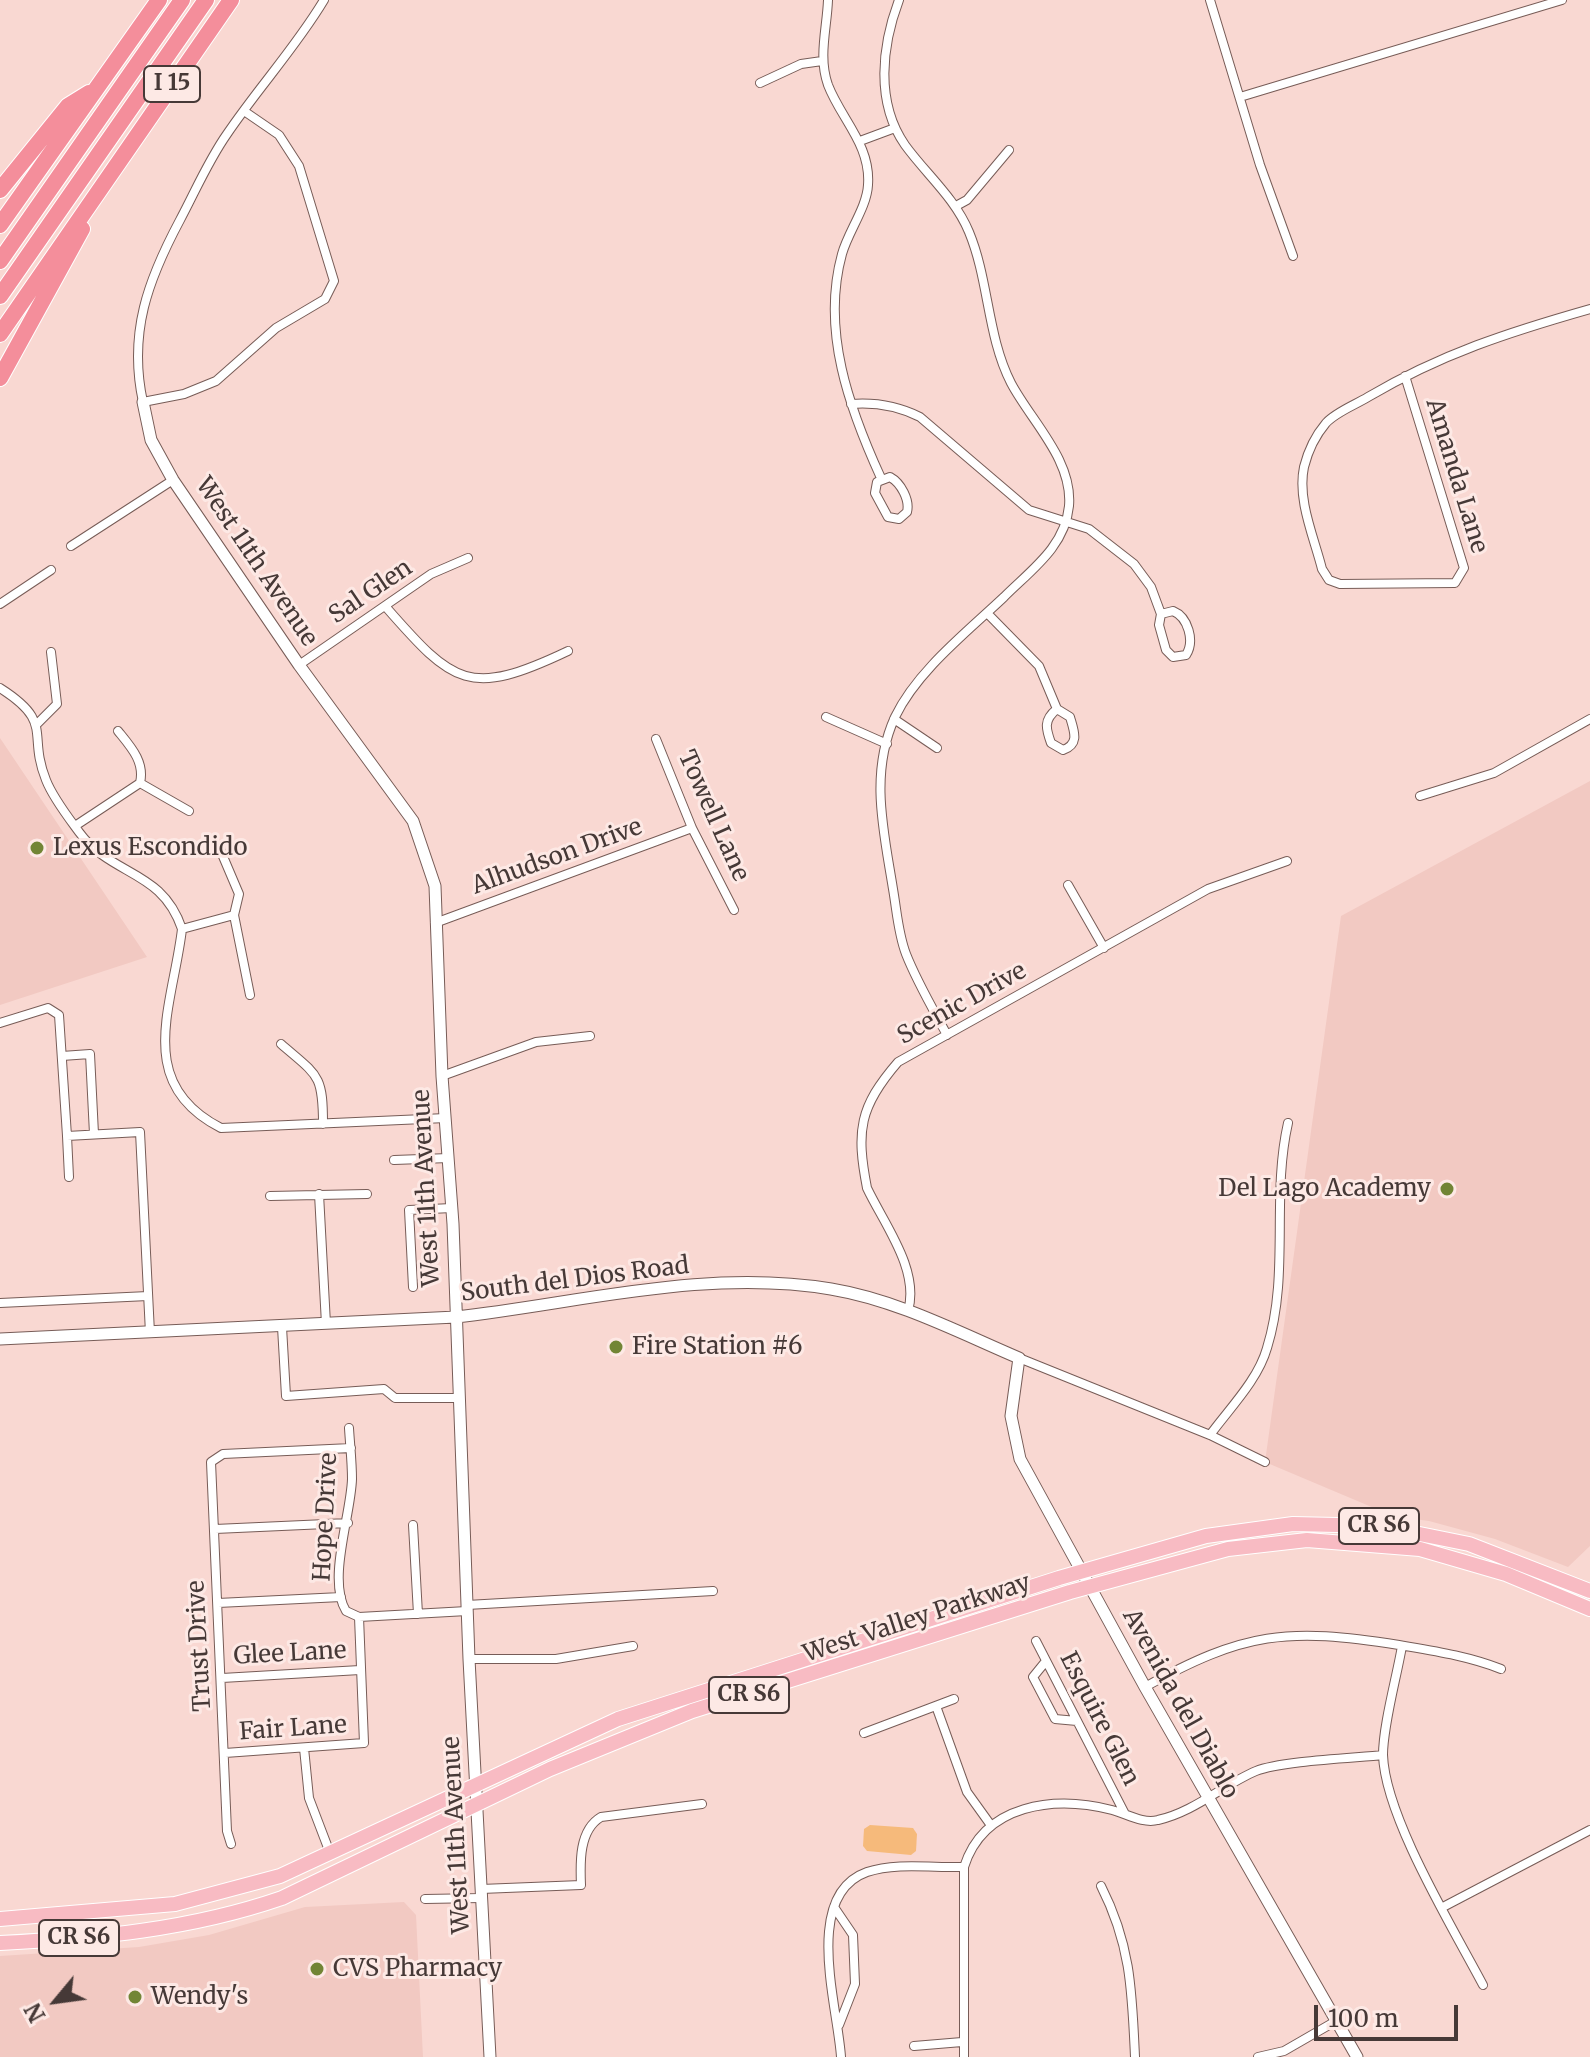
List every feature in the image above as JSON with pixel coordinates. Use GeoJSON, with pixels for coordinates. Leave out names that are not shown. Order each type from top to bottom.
{"type":"FeatureCollection","features":[{"type":"Feature","properties":{"kind":"highway","name":"I 15"},"geometry":{"type":"LineString","coordinates":[[0,225],[159,0]]}},
{"type":"Feature","properties":{"kind":"highway"},"geometry":{"type":"LineString","coordinates":[[0,261],[182,0]]}},
{"type":"Feature","properties":{"kind":"highway"},"geometry":{"type":"LineString","coordinates":[[0,296],[206,0]]}},
{"type":"Feature","properties":{"kind":"highway","name":"I 15"},"geometry":{"type":"LineString","coordinates":[[0,334],[231,0]]}},
{"type":"Feature","properties":{"kind":"highway"},"geometry":{"type":"LineString","coordinates":[[0,190],[68,106],[97,88]]}},
{"type":"Feature","properties":{"kind":"highway"},"geometry":{"type":"LineString","coordinates":[[0,378],[114,168]]}},
{"type":"Feature","properties":{"kind":"main road","name":"West Valley Parkway"},"geometry":{"type":"LineString","coordinates":[[0,1919],[175,1904],[280,1876],[579,1736],[665,1702],[1206,1536],[1277,1525],[1338,1523],[1418,1532],[1469,1544],[1590,1591]]}},
{"type":"Feature","properties":{"kind":"main road","name":"West Valley Parkway"},"geometry":{"type":"LineString","coordinates":[[0,1943],[131,1935],[239,1913],[282,1898],[594,1750],[692,1711],[1228,1549],[1307,1540],[1420,1549],[1457,1558],[1590,1609]]}},
{"type":"Feature","properties":{"kind":"street"},"geometry":{"type":"LineString","coordinates":[[244,111],[279,135],[299,166],[334,281],[325,299],[276,328],[216,381],[184,394],[143,402],[137,377],[137,343],[139,320],[153,272],[209,164],[244,111],[324,0]]}},
{"type":"Feature","properties":{"kind":"street"},"geometry":{"type":"LineString","coordinates":[[828,0],[822,61],[829,86],[860,141],[868,185],[842,255],[835,294],[838,344],[851,404],[881,478]]}},
{"type":"Feature","properties":{"kind":"street"},"geometry":{"type":"LineString","coordinates":[[899,0],[888,29],[884,69],[887,104],[895,128],[904,144],[956,206],[977,252],[995,338],[1010,381],[1064,469],[1069,506],[1054,549],[925,675],[894,719],[887,744],[879,782],[880,817],[899,932],[947,1035]]}},
{"type":"Feature","properties":{"kind":"street"},"geometry":{"type":"LineString","coordinates":[[1210,0],[1293,256]]}},
{"type":"Feature","properties":{"kind":"street"},"geometry":{"type":"LineString","coordinates":[[1240,97],[1562,0]]}},
{"type":"Feature","properties":{"kind":"street"},"geometry":{"type":"LineString","coordinates":[[760,83],[801,64],[822,61]]}},
{"type":"Feature","properties":{"kind":"street"},"geometry":{"type":"LineString","coordinates":[[860,141],[895,128]]}},
{"type":"Feature","properties":{"kind":"street"},"geometry":{"type":"LineString","coordinates":[[956,206],[967,200],[1009,150]]}},
{"type":"Feature","properties":{"kind":"street","name":"Amanda Lane"},"geometry":{"type":"LineString","coordinates":[[1405,376],[1464,568],[1455,583],[1441,586],[1404,582],[1340,584],[1329,580],[1322,569],[1302,494],[1304,469],[1311,444],[1328,421],[1405,376],[1490,337],[1590,309]]}},
{"type":"Feature","properties":{"kind":"street","name":"West 11th Avenue"},"geometry":{"type":"LineString","coordinates":[[143,402],[151,440],[173,480],[299,665],[413,821],[435,886],[490,2057]]}},
{"type":"Feature","properties":{"kind":"street"},"geometry":{"type":"LineString","coordinates":[[851,404],[881,405],[920,417],[1029,510],[1089,529],[1134,564],[1151,587],[1161,614],[1159,625],[1166,650],[1180,658],[1191,647],[1184,619],[1173,611],[1161,614]]}},
{"type":"Feature","properties":{"kind":"street"},"geometry":{"type":"LineString","coordinates":[[881,478],[894,479],[908,503],[907,512],[899,519],[888,517],[877,498],[875,487],[881,478]]}},
{"type":"Feature","properties":{"kind":"street"},"geometry":{"type":"LineString","coordinates":[[71,546],[173,480]]}},
{"type":"Feature","properties":{"kind":"street","name":"Sal Glen"},"geometry":{"type":"LineString","coordinates":[[299,665],[431,574],[468,558]]}},
{"type":"Feature","properties":{"kind":"street"},"geometry":{"type":"LineString","coordinates":[[0,604],[51,570]]}},
{"type":"Feature","properties":{"kind":"street"},"geometry":{"type":"LineString","coordinates":[[385,606],[435,661],[467,678],[501,679],[568,651]]}},
{"type":"Feature","properties":{"kind":"street"},"geometry":{"type":"LineString","coordinates":[[987,613],[1039,666],[1057,709],[1070,717],[1076,736],[1072,745],[1063,750],[1051,743],[1046,727],[1048,718],[1057,709]]}},
{"type":"Feature","properties":{"kind":"street"},"geometry":{"type":"LineString","coordinates":[[37,724],[57,704],[51,652]]}},
{"type":"Feature","properties":{"kind":"street"},"geometry":{"type":"LineString","coordinates":[[0,688],[22,702],[37,724],[46,780],[75,826],[94,850],[157,887],[177,914],[182,929],[165,1036],[168,1077],[179,1096],[198,1117],[221,1128],[446,1118]]}},
{"type":"Feature","properties":{"kind":"street"},"geometry":{"type":"LineString","coordinates":[[826,717],[887,744]]}},
{"type":"Feature","properties":{"kind":"street"},"geometry":{"type":"LineString","coordinates":[[894,719],[937,748]]}},
{"type":"Feature","properties":{"kind":"street"},"geometry":{"type":"LineString","coordinates":[[1420,796],[1494,773],[1590,719]]}},
{"type":"Feature","properties":{"kind":"street"},"geometry":{"type":"LineString","coordinates":[[75,826],[140,783],[143,772],[139,759],[118,731]]}},
{"type":"Feature","properties":{"kind":"street","name":"Towell Lane"},"geometry":{"type":"LineString","coordinates":[[656,739],[692,828],[734,910]]}},
{"type":"Feature","properties":{"kind":"street"},"geometry":{"type":"LineString","coordinates":[[140,783],[189,811]]}},
{"type":"Feature","properties":{"kind":"street","name":"Alhudson Drive"},"geometry":{"type":"LineString","coordinates":[[435,923],[692,828]]}},
{"type":"Feature","properties":{"kind":"street"},"geometry":{"type":"LineString","coordinates":[[219,847],[239,894],[234,915],[250,995]]}},
{"type":"Feature","properties":{"kind":"street","name":"Scenic Drive"},"geometry":{"type":"LineString","coordinates":[[908,1311],[910,1282],[867,1188],[860,1134],[865,1106],[874,1089],[898,1062],[1208,889],[1287,861]]}},
{"type":"Feature","properties":{"kind":"street"},"geometry":{"type":"LineString","coordinates":[[1068,885],[1104,948]]}},
{"type":"Feature","properties":{"kind":"street"},"geometry":{"type":"LineString","coordinates":[[182,929],[234,915]]}},
{"type":"Feature","properties":{"kind":"street"},"geometry":{"type":"LineString","coordinates":[[0,1023],[48,1008],[59,1015],[69,1177]]}},
{"type":"Feature","properties":{"kind":"street"},"geometry":{"type":"LineString","coordinates":[[442,1076],[536,1042],[590,1036]]}},
{"type":"Feature","properties":{"kind":"street"},"geometry":{"type":"LineString","coordinates":[[281,1044],[315,1074],[323,1087],[323,1124]]}},
{"type":"Feature","properties":{"kind":"street"},"geometry":{"type":"LineString","coordinates":[[62,1056],[90,1054],[94,1134]]}},
{"type":"Feature","properties":{"kind":"street"},"geometry":{"type":"LineString","coordinates":[[1210,1435],[1255,1374],[1267,1349],[1281,1273],[1279,1189],[1288,1123]]}},
{"type":"Feature","properties":{"kind":"street"},"geometry":{"type":"LineString","coordinates":[[67,1136],[140,1132],[150,1333]]}},
{"type":"Feature","properties":{"kind":"street"},"geometry":{"type":"LineString","coordinates":[[394,1160],[449,1158]]}},
{"type":"Feature","properties":{"kind":"street"},"geometry":{"type":"LineString","coordinates":[[319,1194],[326,1324]]}},
{"type":"Feature","properties":{"kind":"street"},"geometry":{"type":"LineString","coordinates":[[270,1196],[367,1194]]}},
{"type":"Feature","properties":{"kind":"street"},"geometry":{"type":"LineString","coordinates":[[413,1287],[409,1210],[452,1208]]}},
{"type":"Feature","properties":{"kind":"street","name":"South del Dios Road"},"geometry":{"type":"LineString","coordinates":[[0,1339],[456,1317],[519,1310],[620,1291],[751,1282],[834,1289],[908,1311],[1210,1435],[1265,1462]]}},
{"type":"Feature","properties":{"kind":"street"},"geometry":{"type":"LineString","coordinates":[[0,1303],[148,1296]]}},
{"type":"Feature","properties":{"kind":"street"},"geometry":{"type":"LineString","coordinates":[[282,1327],[286,1396],[384,1389],[395,1398],[459,1398]]}},
{"type":"Feature","properties":{"kind":"street","name":"Avenida del Diablo"},"geometry":{"type":"LineString","coordinates":[[1019,1358],[1011,1416],[1015,1444],[1090,1589],[1357,2057]]}},
{"type":"Feature","properties":{"kind":"street","name":"Hope Drive"},"geometry":{"type":"LineString","coordinates":[[349,1428],[348,1523],[341,1550],[341,1597],[346,1611],[359,1617]]}},
{"type":"Feature","properties":{"kind":"street","name":"Trust Drive"},"geometry":{"type":"LineString","coordinates":[[231,1844],[227,1831],[211,1462],[223,1454],[351,1448]]}},
{"type":"Feature","properties":{"kind":"street"},"geometry":{"type":"LineString","coordinates":[[215,1529],[348,1523]]}},
{"type":"Feature","properties":{"kind":"street"},"geometry":{"type":"LineString","coordinates":[[413,1525],[418,1614]]}},
{"type":"Feature","properties":{"kind":"street"},"geometry":{"type":"LineString","coordinates":[[360,1670],[359,1617],[713,1591]]}},
{"type":"Feature","properties":{"kind":"street"},"geometry":{"type":"LineString","coordinates":[[218,1603],[341,1597]]}},
{"type":"Feature","properties":{"kind":"street"},"geometry":{"type":"LineString","coordinates":[[1145,1687],[1202,1656],[1247,1641],[1291,1634],[1335,1635],[1471,1657],[1501,1669]]}},
{"type":"Feature","properties":{"kind":"street","name":"Esquire Glen"},"geometry":{"type":"LineString","coordinates":[[1036,1641],[1125,1815]]}},
{"type":"Feature","properties":{"kind":"street"},"geometry":{"type":"LineString","coordinates":[[469,1659],[556,1659],[633,1646]]}},
{"type":"Feature","properties":{"kind":"street"},"geometry":{"type":"LineString","coordinates":[[1402,1646],[1383,1755],[1393,1796],[1413,1851],[1483,1985]]}},
{"type":"Feature","properties":{"kind":"street"},"geometry":{"type":"LineString","coordinates":[[1046,1661],[1033,1677],[1055,1719],[1077,1721]]}},
{"type":"Feature","properties":{"kind":"street","name":"Glee Lane"},"geometry":{"type":"LineString","coordinates":[[222,1678],[360,1670]]}},
{"type":"Feature","properties":{"kind":"street","name":"Fair Lane"},"geometry":{"type":"LineString","coordinates":[[225,1753],[364,1743],[360,1670]]}},
{"type":"Feature","properties":{"kind":"street"},"geometry":{"type":"LineString","coordinates":[[864,1733],[954,1699]]}},
{"type":"Feature","properties":{"kind":"street"},"geometry":{"type":"LineString","coordinates":[[936,1706],[967,1792],[990,1824]]}},
{"type":"Feature","properties":{"kind":"street"},"geometry":{"type":"LineString","coordinates":[[304,1748],[309,1798],[330,1854]]}},
{"type":"Feature","properties":{"kind":"street"},"geometry":{"type":"LineString","coordinates":[[964,2057],[964,1867],[971,1844],[990,1824],[1011,1812],[1039,1807],[1087,1806],[1156,1821],[1178,1814],[1259,1770],[1383,1755]]}},
{"type":"Feature","properties":{"kind":"street"},"geometry":{"type":"LineString","coordinates":[[425,1899],[581,1885],[584,1836],[594,1821],[601,1817],[702,1804]]}},
{"type":"Feature","properties":{"kind":"street"},"geometry":{"type":"LineString","coordinates":[[1443,1907],[1590,1830]]}},
{"type":"Feature","properties":{"kind":"street"},"geometry":{"type":"LineString","coordinates":[[841,2057],[827,1924],[848,1882],[867,1872],[888,1868],[964,1867]]}},
{"type":"Feature","properties":{"kind":"street"},"geometry":{"type":"LineString","coordinates":[[1101,1886],[1126,1945],[1132,1975],[1135,2057]]}},
{"type":"Feature","properties":{"kind":"street"},"geometry":{"type":"LineString","coordinates":[[834,1907],[853,1935],[855,1984],[839,2025]]}},
{"type":"Feature","properties":{"kind":"street"},"geometry":{"type":"LineString","coordinates":[[1258,2057],[1284,2051],[1336,2021]]}},
{"type":"Feature","properties":{"kind":"street"},"geometry":{"type":"LineString","coordinates":[[914,2046],[962,2042]]}},
{"type":"Feature","properties":{"kind":"shaded area","name":"Lexus Escondido"},"geometry":{"type":"Polygon","coordinates":[[[0,738],[147,957],[0,1005],[0,738]]]}},
{"type":"Feature","properties":{"kind":"shaded area","name":"Del Lago Academy"},"geometry":{"type":"Polygon","coordinates":[[[1590,781],[1590,1546],[1568,1567],[1495,1539],[1429,1521],[1393,1516],[1265,1462],[1341,916],[1590,781]]]}},
{"type":"Feature","properties":{"kind":"shaded area"},"geometry":{"type":"Polygon","coordinates":[[[870,1825],[913,1828],[917,1834],[916,1851],[911,1855],[867,1851],[863,1846],[864,1829],[870,1825]]]}},
{"type":"Feature","properties":{"kind":"shaded area"},"geometry":{"type":"Polygon","coordinates":[[[404,1902],[416,1915],[423,2057],[0,2057],[0,1956],[139,1947],[209,1935],[305,1907],[404,1902]]]}},
{"type":"Feature","properties":{"kind":"place","name":"Lexus Escondido"},"geometry":{"type":"Point","coordinates":[37,848]}},
{"type":"Feature","properties":{"kind":"place","name":"Del Lago Academy"},"geometry":{"type":"Point","coordinates":[1447,1189]}},
{"type":"Feature","properties":{"kind":"place","name":"Fire Station #6"},"geometry":{"type":"Point","coordinates":[616,1347]}},
{"type":"Feature","properties":{"kind":"place","name":"CVS Pharmacy"},"geometry":{"type":"Point","coordinates":[317,1969]}},
{"type":"Feature","properties":{"kind":"place","name":"Wendy's"},"geometry":{"type":"Point","coordinates":[135,1997]}}]}
